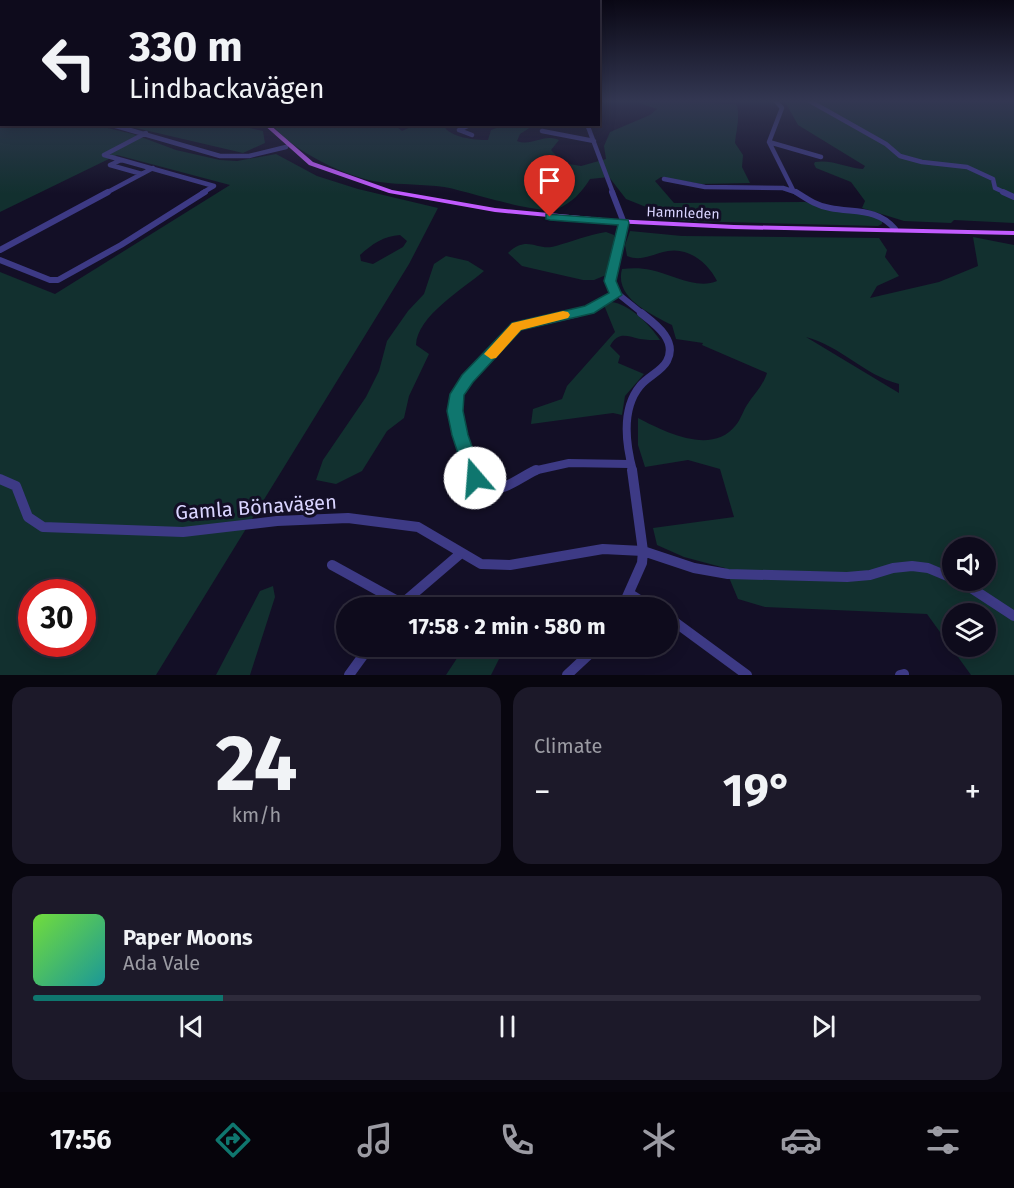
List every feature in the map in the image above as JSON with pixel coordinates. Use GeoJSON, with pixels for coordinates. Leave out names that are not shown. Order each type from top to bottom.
{"type":"FeatureCollection","features":[{"type":"Feature","properties":{"kind":"main road","name":"Hamnleden"},"geometry":{"type":"LineString","coordinates":[[271,132],[278,141],[306,160],[339,175],[385,190],[484,209],[624,223],[688,226],[1014,233]]}},
{"type":"Feature","properties":{"kind":"street"},"geometry":{"type":"LineString","coordinates":[[140,132],[220,156],[249,156],[286,147]]}},
{"type":"Feature","properties":{"kind":"street"},"geometry":{"type":"LineString","coordinates":[[463,132],[472,135]]}},
{"type":"Feature","properties":{"kind":"street"},"geometry":{"type":"LineString","coordinates":[[545,132],[594,141]]}},
{"type":"Feature","properties":{"kind":"street"},"geometry":{"type":"LineString","coordinates":[[590,132],[624,223],[610,281],[615,295],[658,326],[664,333],[670,348],[667,362],[643,383],[631,402],[626,433],[643,551],[642,563],[628,597]]}},
{"type":"Feature","properties":{"kind":"street"},"geometry":{"type":"LineString","coordinates":[[773,132],[769,142],[793,190]]}},
{"type":"Feature","properties":{"kind":"street"},"geometry":{"type":"LineString","coordinates":[[864,132],[886,144],[900,156],[922,162],[967,167],[993,179],[995,188],[1014,197]]}},
{"type":"Feature","properties":{"kind":"street"},"geometry":{"type":"LineString","coordinates":[[0,260],[50,280],[58,280],[91,263],[214,186],[104,155],[146,133]]}},
{"type":"Feature","properties":{"kind":"street"},"geometry":{"type":"LineString","coordinates":[[769,142],[821,157]]}},
{"type":"Feature","properties":{"kind":"street"},"geometry":{"type":"LineString","coordinates":[[121,160],[110,165],[142,174]]}},
{"type":"Feature","properties":{"kind":"street"},"geometry":{"type":"LineString","coordinates":[[0,250],[153,168]]}},
{"type":"Feature","properties":{"kind":"street"},"geometry":{"type":"LineString","coordinates":[[664,179],[705,187],[793,190],[821,205],[879,215],[895,229]]}},
{"type":"Feature","properties":{"kind":"street"},"geometry":{"type":"LineString","coordinates":[[615,295],[589,310],[517,327],[460,388],[455,411],[460,435],[475,478],[483,489],[503,490],[532,471],[545,466],[596,462],[629,464]]}},
{"type":"Feature","properties":{"kind":"street","name":"Gamla Bönavägen"},"geometry":{"type":"LineString","coordinates":[[0,479],[16,486],[28,517],[43,527],[183,532],[277,521],[348,518],[418,527],[460,554],[481,564],[510,566],[559,555],[603,549],[643,551],[694,568],[728,573],[847,577],[870,575],[893,568],[912,566],[928,568],[942,574]]}},
{"type":"Feature","properties":{"kind":"street"},"geometry":{"type":"LineString","coordinates":[[409,597],[460,554]]}},
{"type":"Feature","properties":{"kind":"street"},"geometry":{"type":"LineString","coordinates":[[332,565],[386,597]]}},
{"type":"Feature","properties":{"kind":"street"},"geometry":{"type":"LineString","coordinates":[[975,591],[1014,616]]}},
{"type":"Feature","properties":{"kind":"street"},"geometry":{"type":"LineString","coordinates":[[630,594],[635,597]]}},
{"type":"Feature","properties":{"kind":"street"},"geometry":{"type":"LineString","coordinates":[[678,624],[747,675]]}},
{"type":"Feature","properties":{"kind":"street"},"geometry":{"type":"LineString","coordinates":[[349,675],[362,657]]}},
{"type":"Feature","properties":{"kind":"street"},"geometry":{"type":"LineString","coordinates":[[567,675],[586,657]]}},
{"type":"Feature","properties":{"kind":"green space"},"geometry":{"type":"Polygon","coordinates":[[[0,132],[122,132],[176,150],[220,160],[237,161],[276,154],[317,176],[358,189],[438,208],[409,264],[156,675],[0,675],[0,272],[55,294],[230,185],[117,155],[0,212],[0,132]],[[400,235],[383,239],[360,255],[361,261],[373,264],[403,247],[407,241],[400,235]]]}},
{"type":"Feature","properties":{"kind":"green space"},"geometry":{"type":"Polygon","coordinates":[[[151,132],[263,132],[265,143],[243,153],[151,132]]]}},
{"type":"Feature","properties":{"kind":"green space"},"geometry":{"type":"Polygon","coordinates":[[[278,132],[449,132],[470,139],[488,140],[491,132],[524,132],[517,141],[528,142],[548,138],[559,140],[551,150],[563,163],[581,166],[606,159],[604,146],[610,132],[736,132],[735,143],[743,155],[742,167],[750,183],[701,184],[661,177],[655,181],[674,203],[805,202],[875,216],[882,220],[882,224],[878,226],[681,221],[626,199],[609,177],[590,179],[576,197],[557,209],[534,209],[444,187],[367,180],[322,162],[293,144],[278,132]]]}},
{"type":"Feature","properties":{"kind":"green space"},"geometry":{"type":"Polygon","coordinates":[[[809,132],[1014,132],[1014,223],[954,220],[951,223],[904,221],[862,208],[865,201],[851,182],[816,168],[814,164],[815,162],[827,162],[863,169],[865,166],[809,132]]]}},
{"type":"Feature","properties":{"kind":"green space"},"geometry":{"type":"Polygon","coordinates":[[[630,231],[682,236],[879,238],[887,250],[885,257],[899,276],[877,286],[870,298],[939,282],[978,266],[973,237],[1014,245],[1014,675],[971,675],[958,657],[996,657],[996,603],[942,603],[942,635],[927,614],[765,607],[738,599],[725,568],[684,557],[657,545],[653,528],[734,517],[720,469],[688,460],[645,467],[638,445],[638,418],[675,435],[702,440],[714,439],[726,434],[736,425],[767,373],[702,345],[703,343],[676,339],[672,325],[636,304],[623,288],[622,269],[651,270],[693,283],[717,281],[704,263],[691,254],[676,250],[642,258],[627,256],[625,245],[630,231]],[[806,337],[899,393],[899,384],[886,380],[819,341],[806,337]]]}},
{"type":"Feature","properties":{"kind":"green space"},"geometry":{"type":"Polygon","coordinates":[[[606,232],[614,235],[614,253],[606,275],[594,280],[583,280],[522,266],[508,253],[521,245],[556,246],[606,232]]]}},
{"type":"Feature","properties":{"kind":"green space"},"geometry":{"type":"Polygon","coordinates":[[[446,256],[468,261],[484,271],[432,314],[418,334],[416,345],[429,354],[409,396],[404,418],[387,431],[362,471],[336,484],[316,480],[323,460],[366,397],[379,371],[387,341],[408,311],[424,294],[434,264],[446,256]]]}},
{"type":"Feature","properties":{"kind":"green space"},"geometry":{"type":"Polygon","coordinates":[[[611,302],[632,311],[651,328],[660,340],[620,336],[610,346],[620,356],[618,363],[644,374],[625,396],[622,415],[613,413],[531,424],[533,409],[562,399],[567,386],[615,332],[604,305],[611,302]]]}},
{"type":"Feature","properties":{"kind":"green space"},"geometry":{"type":"Polygon","coordinates":[[[273,586],[275,597],[250,675],[216,675],[260,591],[273,586]]]}},
{"type":"Feature","properties":{"kind":"green space"},"geometry":{"type":"Polygon","coordinates":[[[458,657],[500,657],[491,675],[446,675],[458,657]]]}},
{"type":"Feature","properties":{"kind":"slow traffic"},"geometry":{"type":"LineString","coordinates":[[491,354],[517,327],[525,323],[563,315]]}},
{"type":"Feature","properties":{"kind":"route"},"geometry":{"type":"LineString","coordinates":[[475,478],[460,435],[455,411],[457,394],[467,378],[517,327],[525,323],[589,310],[615,295],[610,281],[624,223],[550,217]]}}]}
